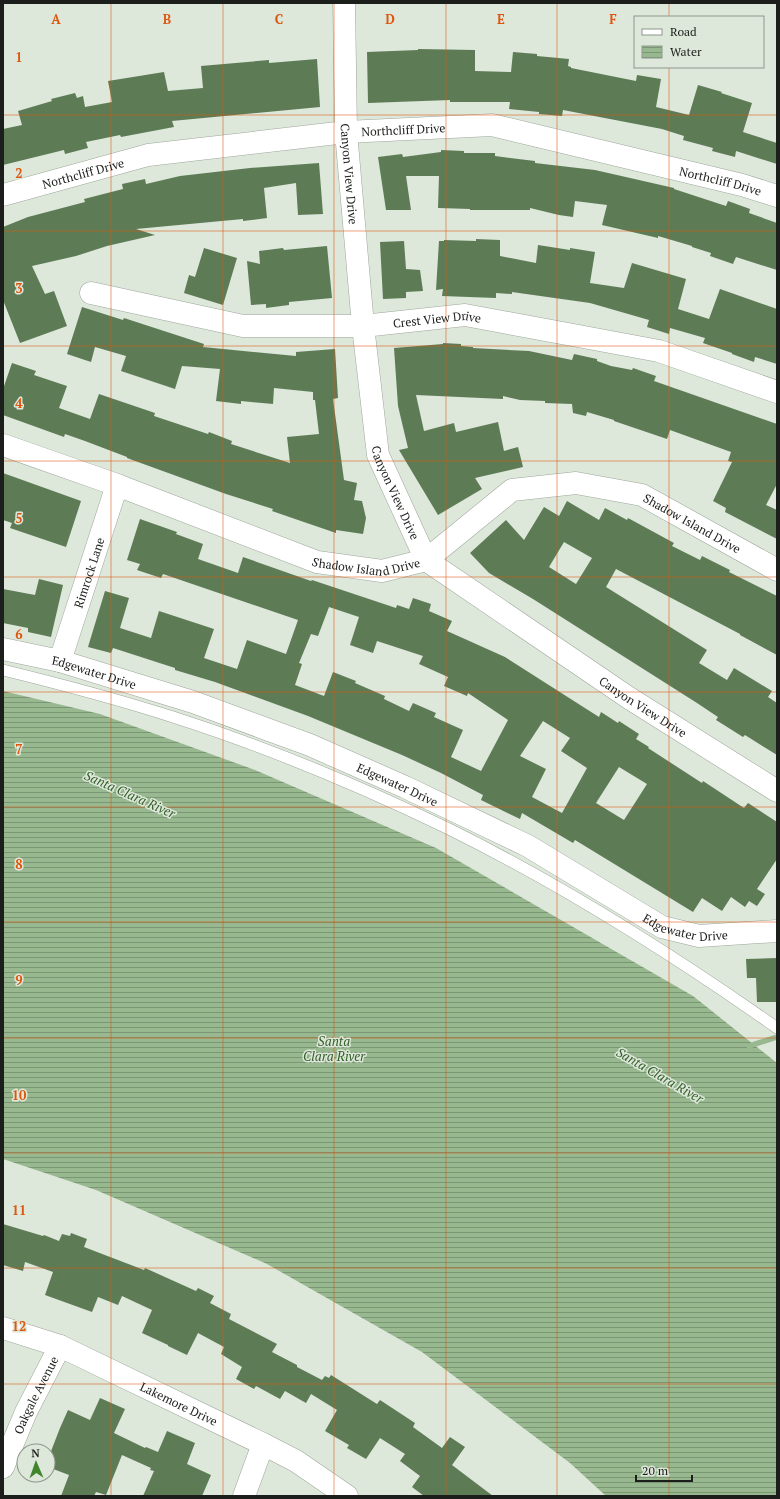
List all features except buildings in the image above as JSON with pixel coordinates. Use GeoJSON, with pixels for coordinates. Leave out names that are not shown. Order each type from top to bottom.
{"type":"FeatureCollection","features":[{"type":"Feature","properties":{"kind":"street","name":"Canyon View Drive"},"geometry":{"type":"LineString","coordinates":[[344,3],[346,132],[363,326],[378,455],[426,560],[629,698],[777,791]]}},
{"type":"Feature","properties":{"kind":"street","name":"Northcliff Drive"},"geometry":{"type":"LineString","coordinates":[[3,195],[148,155],[346,132],[492,125],[742,185],[777,196]]}},
{"type":"Feature","properties":{"kind":"street","name":"Crest View Drive"},"geometry":{"type":"LineString","coordinates":[[91,293],[243,326],[363,326],[466,315],[659,351],[777,392]]}},
{"type":"Feature","properties":{"kind":"street","name":"Shadow Island Drive"},"geometry":{"type":"LineString","coordinates":[[3,445],[117,485],[317,562],[382,571],[426,560],[512,490],[576,483],[642,495],[777,570]]}},
{"type":"Feature","properties":{"kind":"street","name":"Rimrock Lane"},"geometry":{"type":"LineString","coordinates":[[60,661],[117,485]]}},
{"type":"Feature","properties":{"kind":"street","name":"Edgewater Drive"},"geometry":{"type":"LineString","coordinates":[[3,649],[60,661],[193,702],[310,745],[405,786],[528,846],[662,927],[700,936],[777,931]]}},
{"type":"Feature","properties":{"kind":"street","name":"Lakemore Drive"},"geometry":{"type":"LineString","coordinates":[[3,1328],[60,1346],[263,1444],[296,1461],[347,1496]]}},
{"type":"Feature","properties":{"kind":"street","name":"Oakgale Avenue"},"geometry":{"type":"LineString","coordinates":[[3,1467],[26,1412],[60,1346]]}},
{"type":"Feature","properties":{"kind":"street"},"geometry":{"type":"LineString","coordinates":[[244,1496],[263,1444]]}},
{"type":"Feature","properties":{"kind":"lane"},"geometry":{"type":"LineString","coordinates":[[60,661],[62,678],[60,684]]}},
{"type":"Feature","properties":{"kind":"lane"},"geometry":{"type":"LineString","coordinates":[[3,670],[60,684],[174,717],[270,751],[354,786],[448,829],[522,868],[638,934],[719,987],[777,1028]]}},
{"type":"Feature","properties":{"kind":"water","name":"Santa Clara River"},"geometry":{"type":"Polygon","coordinates":[[[3,691],[100,714],[255,770],[436,848],[693,996],[777,1063],[777,1496],[606,1496],[570,1463],[422,1352],[267,1264],[96,1190],[3,1159],[3,691]]]}},
{"type":"Feature","properties":{"kind":"waterway"},"geometry":{"type":"LineString","coordinates":[[749,1046],[777,1037]]}}]}
